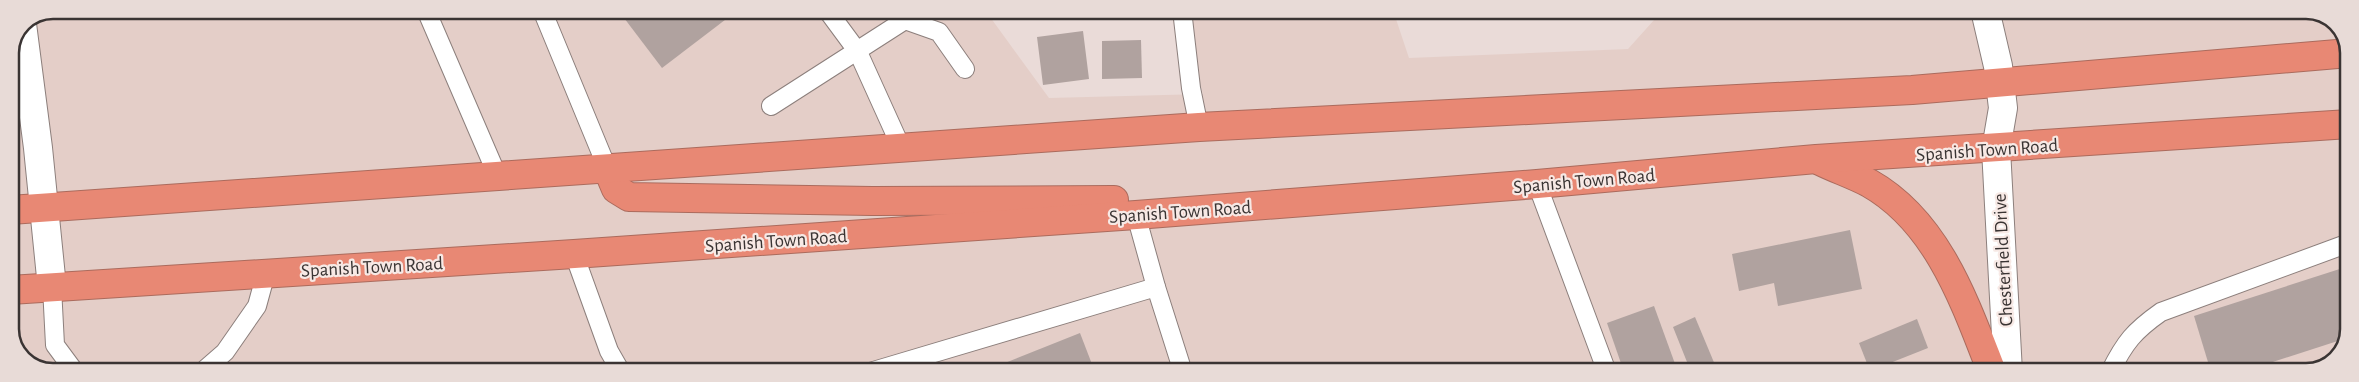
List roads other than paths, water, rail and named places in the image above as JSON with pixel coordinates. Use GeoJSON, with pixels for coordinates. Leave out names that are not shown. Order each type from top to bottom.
{"type":"FeatureCollection","features":[{"type":"Feature","properties":{"kind":"highway"},"geometry":{"type":"LineString","coordinates":[[19,209],[608,170],[901,147],[1200,127],[1912,90],[2340,54]]}},
{"type":"Feature","properties":{"kind":"highway","name":"Spanish Town Road"},"geometry":{"type":"LineString","coordinates":[[19,289],[574,254],[1537,184],[1816,159],[2340,125]]}},
{"type":"Feature","properties":{"kind":"highway"},"geometry":{"type":"LineString","coordinates":[[1816,159],[1870,184],[1896,203],[1924,231],[1944,261],[1964,299],[1989,363]]}},
{"type":"Feature","properties":{"kind":"highway"},"geometry":{"type":"LineString","coordinates":[[608,170],[616,189],[629,197],[872,201],[1112,199],[1136,214]]}},
{"type":"Feature","properties":{"kind":"street","name":"Chesterfield Drive"},"geometry":{"type":"LineString","coordinates":[[1988,19],[2002,83],[2003,108],[1996,148],[2008,363]]}},
{"type":"Feature","properties":{"kind":"street"},"geometry":{"type":"LineString","coordinates":[[24,36],[38,148],[42,206],[52,287]]}},
{"type":"Feature","properties":{"kind":"lane"},"geometry":{"type":"LineString","coordinates":[[430,19],[498,177]]}},
{"type":"Feature","properties":{"kind":"lane"},"geometry":{"type":"LineString","coordinates":[[546,19],[608,170]]}},
{"type":"Feature","properties":{"kind":"lane"},"geometry":{"type":"LineString","coordinates":[[833,19],[858,52],[901,147]]}},
{"type":"Feature","properties":{"kind":"lane"},"geometry":{"type":"LineString","coordinates":[[1183,19],[1190,88],[1200,127]]}},
{"type":"Feature","properties":{"kind":"lane"},"geometry":{"type":"LineString","coordinates":[[770,106],[858,52],[905,20],[939,32],[965,69]]}},
{"type":"Feature","properties":{"kind":"lane"},"geometry":{"type":"LineString","coordinates":[[1537,184],[1604,363]]}},
{"type":"Feature","properties":{"kind":"lane"},"geometry":{"type":"LineString","coordinates":[[1136,214],[1156,287],[1180,363]]}},
{"type":"Feature","properties":{"kind":"lane"},"geometry":{"type":"LineString","coordinates":[[2114,363],[2121,350],[2137,329],[2162,312],[2340,246]]}},
{"type":"Feature","properties":{"kind":"lane"},"geometry":{"type":"LineString","coordinates":[[574,254],[609,352],[616,363]]}},
{"type":"Feature","properties":{"kind":"lane"},"geometry":{"type":"LineString","coordinates":[[212,363],[225,352],[257,306],[266,273]]}},
{"type":"Feature","properties":{"kind":"lane"},"geometry":{"type":"LineString","coordinates":[[52,287],[55,345],[68,363]]}},
{"type":"Feature","properties":{"kind":"lane"},"geometry":{"type":"LineString","coordinates":[[900,363],[1156,287]]}}]}
